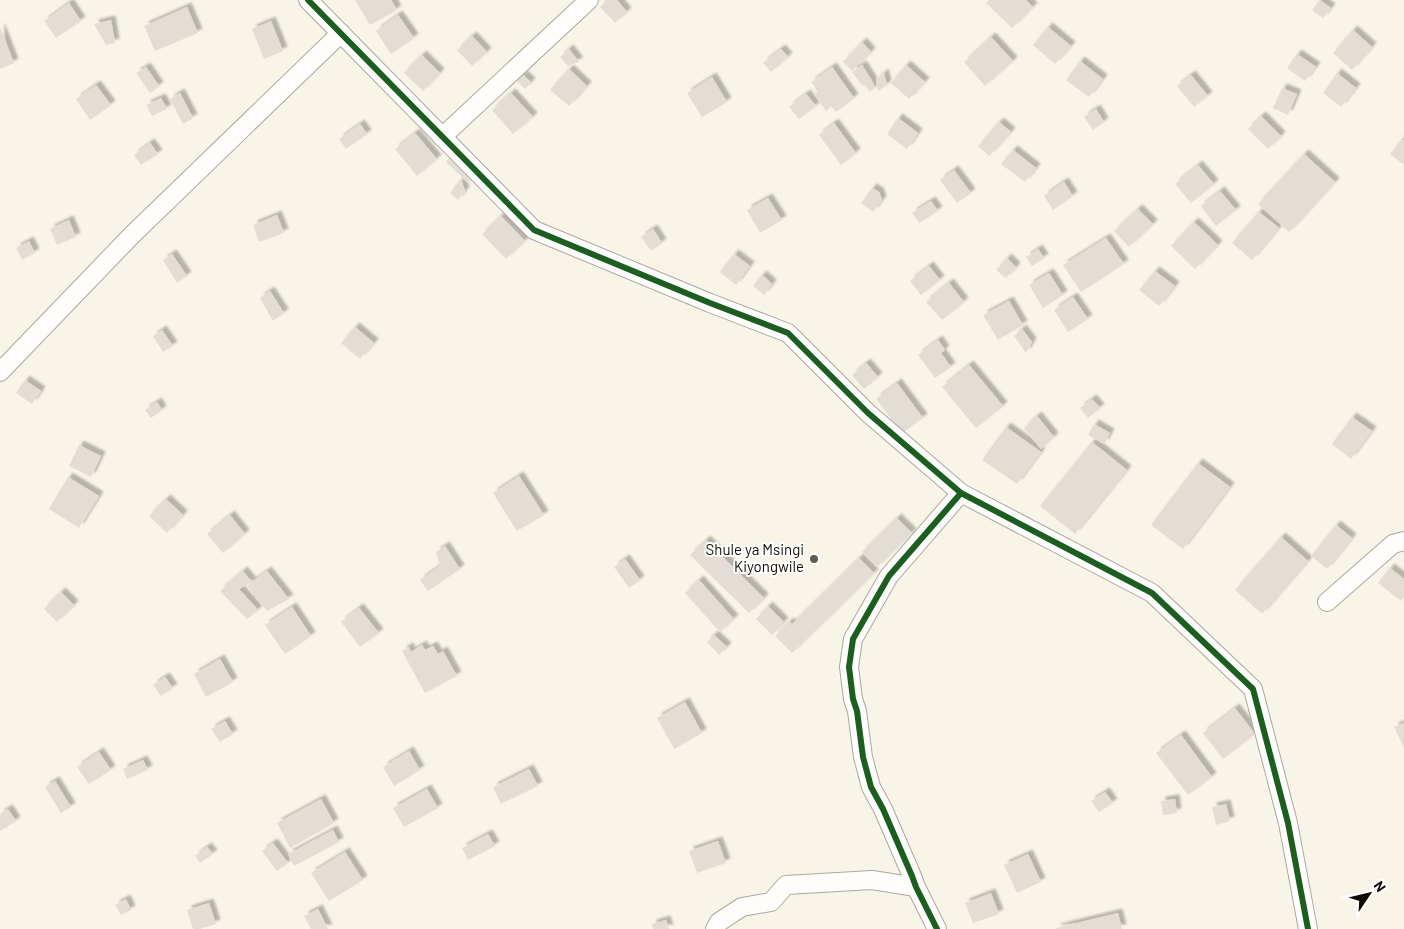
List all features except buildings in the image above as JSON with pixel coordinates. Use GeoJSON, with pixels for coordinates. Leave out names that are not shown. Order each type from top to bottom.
{"type":"FeatureCollection","features":[{"type":"Feature","properties":{"kind":"street"},"geometry":{"type":"LineString","coordinates":[[308,0],[534,230],[710,303],[788,333],[868,413],[961,493],[1152,593],[1253,688],[1288,823],[1308,929]]}},
{"type":"Feature","properties":{"kind":"street"},"geometry":{"type":"LineString","coordinates":[[442,137],[589,0]]}},
{"type":"Feature","properties":{"kind":"street"},"geometry":{"type":"LineString","coordinates":[[0,372],[132,235],[341,33]]}},
{"type":"Feature","properties":{"kind":"street"},"geometry":{"type":"LineString","coordinates":[[937,929],[916,887],[883,809],[871,787],[863,757],[857,711],[853,699],[848,667],[852,639],[889,576],[961,493]]}},
{"type":"Feature","properties":{"kind":"street"},"geometry":{"type":"LineString","coordinates":[[1327,602],[1393,544],[1404,541]]}},
{"type":"Feature","properties":{"kind":"street"},"geometry":{"type":"LineString","coordinates":[[715,929],[719,922],[742,907],[771,902],[786,885],[872,880],[916,887]]}},
{"type":"Feature","properties":{"kind":"cycle path"},"geometry":{"type":"LineString","coordinates":[[308,0],[534,230],[710,303],[788,333],[868,413],[961,493],[1152,593],[1253,689],[1288,823],[1308,929]]}},
{"type":"Feature","properties":{"kind":"cycle path"},"geometry":{"type":"LineString","coordinates":[[937,929],[916,887],[883,809],[871,787],[863,757],[849,667],[853,639],[889,576],[961,493]]}},
{"type":"Feature","properties":{"kind":"place","name":"Shule ya Msingi Kiyongwile"},"geometry":{"type":"Point","coordinates":[814,559]}}]}
